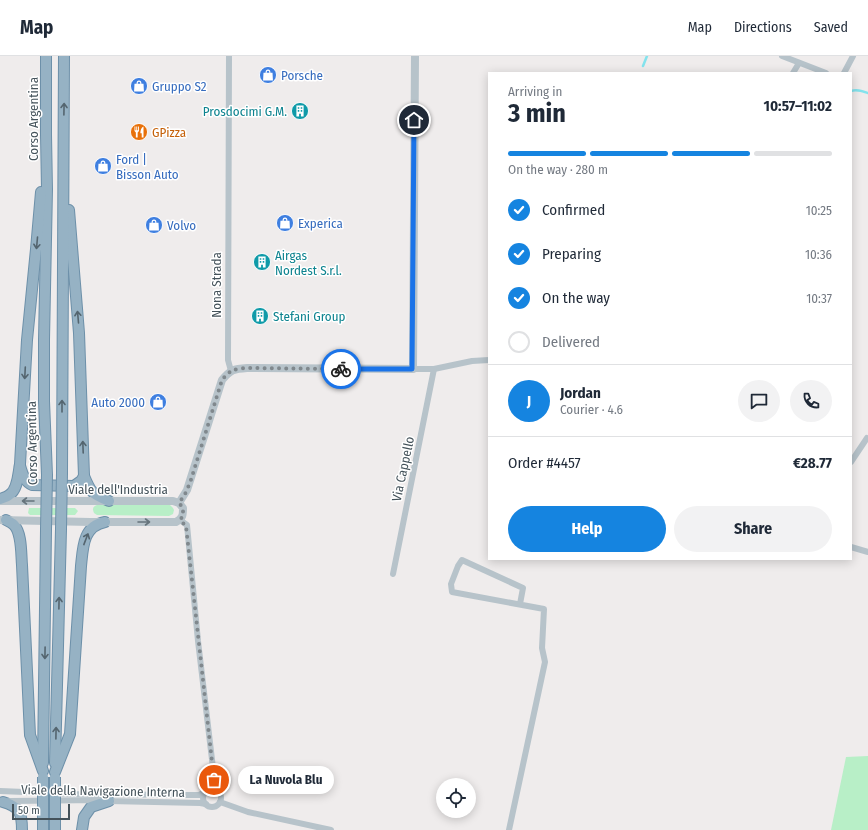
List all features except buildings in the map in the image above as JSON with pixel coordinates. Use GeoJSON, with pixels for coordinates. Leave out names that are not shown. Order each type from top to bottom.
{"type":"FeatureCollection","features":[{"type":"Feature","properties":{"kind":"highway","name":"Corso Argentina"},"geometry":{"type":"LineString","coordinates":[[43,830],[47,475],[44,401],[47,189],[46,56]]}},
{"type":"Feature","properties":{"kind":"highway"},"geometry":{"type":"LineString","coordinates":[[55,830],[62,473],[64,56]]}},
{"type":"Feature","properties":{"kind":"highway"},"geometry":{"type":"LineString","coordinates":[[0,500],[9,496],[14,491],[20,464],[27,340],[46,135]]}},
{"type":"Feature","properties":{"kind":"highway"},"geometry":{"type":"LineString","coordinates":[[63,136],[79,333],[84,476],[91,492],[109,501]]}},
{"type":"Feature","properties":{"kind":"highway"},"geometry":{"type":"LineString","coordinates":[[20,464],[24,479],[32,485],[74,486],[82,481],[84,476]]}},
{"type":"Feature","properties":{"kind":"highway"},"geometry":{"type":"LineString","coordinates":[[3,520],[14,524],[20,537],[30,734],[43,774]]}},
{"type":"Feature","properties":{"kind":"highway"},"geometry":{"type":"LineString","coordinates":[[55,774],[70,734],[81,566],[85,538],[92,527],[98,523],[105,522]]}},
{"type":"Feature","properties":{"kind":"highway"},"geometry":{"type":"LineString","coordinates":[[82,830],[84,817],[91,807],[109,801]]}},
{"type":"Feature","properties":{"kind":"highway"},"geometry":{"type":"LineString","coordinates":[[2,802],[11,804],[20,812],[22,830]]}},
{"type":"Feature","properties":{"kind":"street","name":"Nona Strada"},"geometry":{"type":"LineString","coordinates":[[229,56],[228,360],[231,371]]}},
{"type":"Feature","properties":{"kind":"street"},"geometry":{"type":"LineString","coordinates":[[412,369],[415,56]]}},
{"type":"Feature","properties":{"kind":"street"},"geometry":{"type":"LineString","coordinates":[[782,56],[823,72]]}},
{"type":"Feature","properties":{"kind":"street"},"geometry":{"type":"LineString","coordinates":[[845,72],[853,56]]}},
{"type":"Feature","properties":{"kind":"street"},"geometry":{"type":"LineString","coordinates":[[794,72],[799,63]]}},
{"type":"Feature","properties":{"kind":"street"},"geometry":{"type":"LineString","coordinates":[[179,503],[190,483],[222,380],[231,371],[248,368],[434,369],[472,361],[488,360]]}},
{"type":"Feature","properties":{"kind":"street","name":"Via Cappello"},"geometry":{"type":"LineString","coordinates":[[393,574],[434,369]]}},
{"type":"Feature","properties":{"kind":"street"},"geometry":{"type":"LineString","coordinates":[[852,460],[866,438]]}},
{"type":"Feature","properties":{"kind":"street","name":"Viale dell'Industria"},"geometry":{"type":"LineString","coordinates":[[0,500],[173,501],[179,503],[183,508],[183,516],[180,520]]}},
{"type":"Feature","properties":{"kind":"street"},"geometry":{"type":"LineString","coordinates":[[3,520],[105,522],[176,522],[180,520],[186,526],[213,768],[213,789],[219,793],[221,799],[220,802]]}},
{"type":"Feature","properties":{"kind":"street"},"geometry":{"type":"LineString","coordinates":[[852,547],[867,551]]}},
{"type":"Feature","properties":{"kind":"street"},"geometry":{"type":"LineString","coordinates":[[509,830],[545,662],[542,648],[544,609],[452,592],[451,584],[462,560],[523,588],[520,604]]}},
{"type":"Feature","properties":{"kind":"street","name":"Viale della Navigazione Interna"},"geometry":{"type":"LineString","coordinates":[[0,791],[58,794],[199,795],[213,789]]}},
{"type":"Feature","properties":{"kind":"street","name":"Viale della Navigazione Interna"},"geometry":{"type":"LineString","coordinates":[[205,792],[203,798],[206,804]]}},
{"type":"Feature","properties":{"kind":"street","name":"Viale della Navigazione Interna"},"geometry":{"type":"LineString","coordinates":[[2,802],[99,800],[200,803],[213,807],[220,802],[248,812],[331,830]]}},
{"type":"Feature","properties":{"kind":"green space"},"geometry":{"type":"Polygon","coordinates":[[[97,505],[170,505],[174,510],[173,514],[169,516],[97,515],[94,513],[93,509],[97,505]]]}},
{"type":"Feature","properties":{"kind":"green space"},"geometry":{"type":"Polygon","coordinates":[[[29,508],[75,508],[78,511],[75,515],[30,515],[28,513],[29,508]]]}},
{"type":"Feature","properties":{"kind":"green space"},"geometry":{"type":"Polygon","coordinates":[[[868,756],[868,830],[831,830],[846,757],[868,756]]]}},
{"type":"Feature","properties":{"kind":"waterway"},"geometry":{"type":"LineString","coordinates":[[643,66],[647,56]]}},
{"type":"Feature","properties":{"kind":"waterway"},"geometry":{"type":"LineString","coordinates":[[852,90],[857,90],[868,93]]}},
{"type":"Feature","properties":{"kind":"way so far"},"geometry":{"type":"LineString","coordinates":[[214,780],[186,526],[180,520],[183,516],[183,508],[179,503],[190,483],[222,380],[226,375],[231,371],[248,368],[341,369]]}},
{"type":"Feature","properties":{"kind":"place","name":"Porsche"},"geometry":{"type":"Point","coordinates":[268,75]}},
{"type":"Feature","properties":{"kind":"place","name":"Gruppo S2"},"geometry":{"type":"Point","coordinates":[139,86]}},
{"type":"Feature","properties":{"kind":"place","name":"Prosdocimi G.M."},"geometry":{"type":"Point","coordinates":[300,111]}},
{"type":"Feature","properties":{"kind":"place","name":"GPizza"},"geometry":{"type":"Point","coordinates":[139,132]}},
{"type":"Feature","properties":{"kind":"place","name":"Ford | Bisson Auto"},"geometry":{"type":"Point","coordinates":[103,166]}},
{"type":"Feature","properties":{"kind":"place","name":"Experica"},"geometry":{"type":"Point","coordinates":[285,223]}},
{"type":"Feature","properties":{"kind":"place","name":"Volvo"},"geometry":{"type":"Point","coordinates":[154,225]}},
{"type":"Feature","properties":{"kind":"place","name":"Airgas Nordest S.r.l."},"geometry":{"type":"Point","coordinates":[262,262]}},
{"type":"Feature","properties":{"kind":"place","name":"Stefani Group"},"geometry":{"type":"Point","coordinates":[260,316]}},
{"type":"Feature","properties":{"kind":"place","name":"Auto 2000"},"geometry":{"type":"Point","coordinates":[158,402]}},
{"type":"Feature","properties":{"kind":"place","name":"La Nuvola Blu"},"geometry":{"type":"Point","coordinates":[214,780]}},
{"type":"Feature","properties":{"kind":"route"},"geometry":{"type":"LineString","coordinates":[[341,369],[412,369],[414,120]]}}]}
